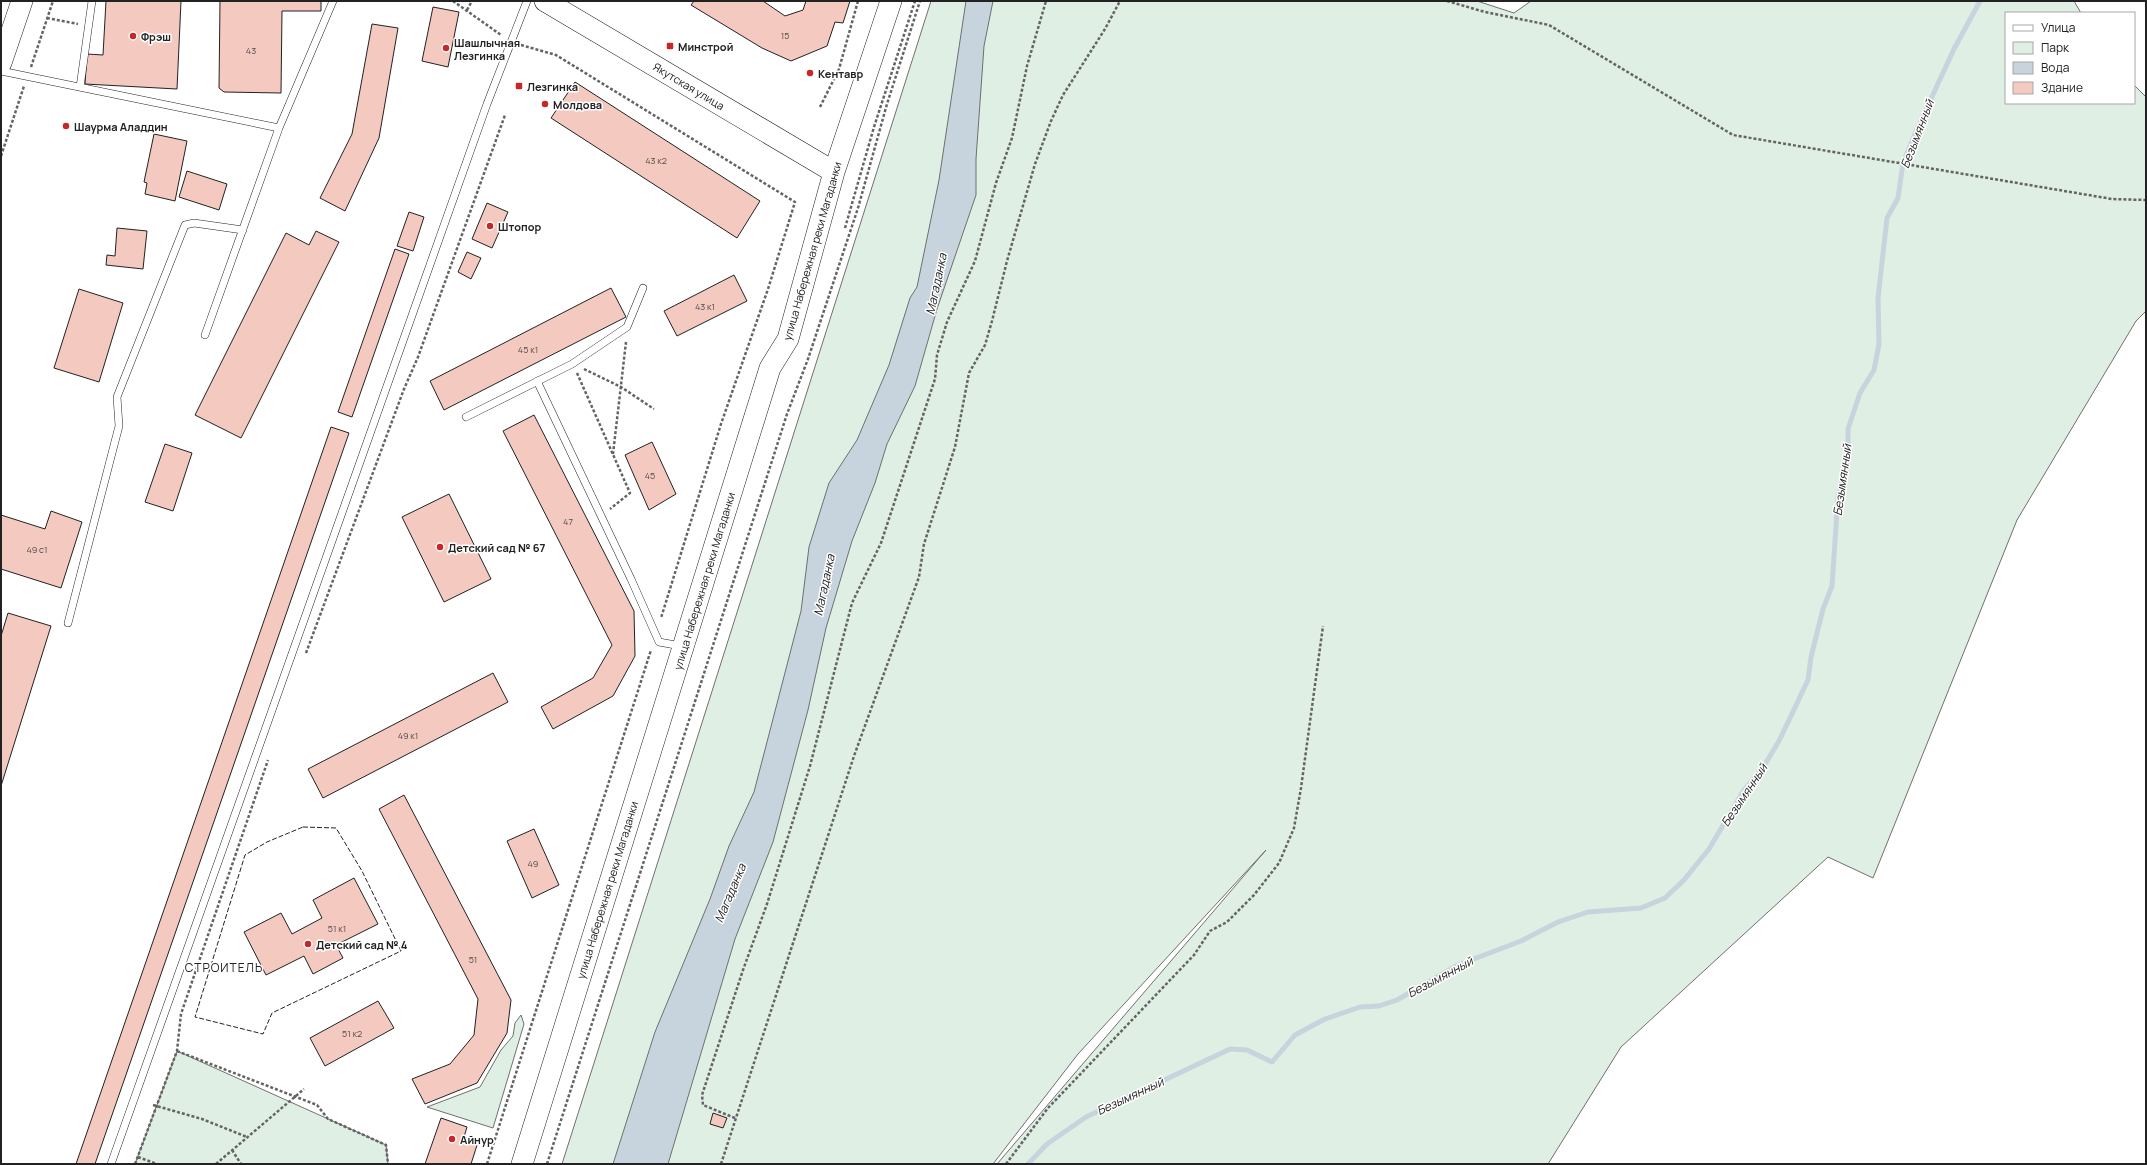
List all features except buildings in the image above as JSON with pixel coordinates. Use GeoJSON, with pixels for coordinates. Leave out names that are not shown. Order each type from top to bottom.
{"type":"FeatureCollection","features":[{"type":"Feature","properties":{"kind":"street"},"geometry":{"type":"LineString","coordinates":[[1,63],[22,1]]}},
{"type":"Feature","properties":{"kind":"street","name":"Якутская улица"},"geometry":{"type":"LineString","coordinates":[[545,1],[834,172]]}},
{"type":"Feature","properties":{"kind":"street","name":"улица Набережная реки Магаданки"},"geometry":{"type":"LineString","coordinates":[[522,1164],[770,368],[788,339],[834,172],[891,1]]}},
{"type":"Feature","properties":{"kind":"lane"},"geometry":{"type":"LineString","coordinates":[[80,87],[92,1]]}},
{"type":"Feature","properties":{"kind":"lane"},"geometry":{"type":"LineString","coordinates":[[205,335],[279,128],[333,1]]}},
{"type":"Feature","properties":{"kind":"lane"},"geometry":{"type":"LineString","coordinates":[[111,1164],[476,133],[527,1]]}},
{"type":"Feature","properties":{"kind":"lane"},"geometry":{"type":"LineString","coordinates":[[1,71],[279,128]]}},
{"type":"Feature","properties":{"kind":"lane"},"geometry":{"type":"LineString","coordinates":[[68,623],[119,426],[117,397],[185,225],[194,223],[243,230]]}},
{"type":"Feature","properties":{"kind":"lane"},"geometry":{"type":"LineString","coordinates":[[466,417],[572,364],[627,327],[643,288]]}},
{"type":"Feature","properties":{"kind":"lane"},"geometry":{"type":"LineString","coordinates":[[537,382],[659,642],[683,647]]}},
{"type":"Feature","properties":{"kind":"path"},"geometry":{"type":"LineString","coordinates":[[453,1],[511,42],[556,55],[795,202],[768,289],[722,424],[487,1164]]}},
{"type":"Feature","properties":{"kind":"path"},"geometry":{"type":"LineString","coordinates":[[467,10],[472,1]]}},
{"type":"Feature","properties":{"kind":"path"},"geometry":{"type":"LineString","coordinates":[[820,107],[839,69],[858,1]]}},
{"type":"Feature","properties":{"kind":"path"},"geometry":{"type":"LineString","coordinates":[[845,228],[874,127],[915,1]]}},
{"type":"Feature","properties":{"kind":"path"},"geometry":{"type":"LineString","coordinates":[[547,1164],[787,414],[808,360],[858,208],[887,104],[920,1]]}},
{"type":"Feature","properties":{"kind":"path"},"geometry":{"type":"LineString","coordinates":[[735,1118],[703,1105],[702,1094],[743,970],[768,904],[810,766],[852,603],[882,543],[935,379],[937,355],[947,322],[975,261],[996,183],[1012,138],[1028,66],[1046,1]]}},
{"type":"Feature","properties":{"kind":"path"},"geometry":{"type":"LineString","coordinates":[[721,1164],[854,756],[919,577],[924,544],[955,447],[969,373],[984,345],[992,321],[1007,261],[1035,164],[1051,121],[1063,95],[1105,29],[1120,1]]}},
{"type":"Feature","properties":{"kind":"path"},"geometry":{"type":"LineString","coordinates":[[1447,1],[1485,12],[1550,25],[1732,135],[2112,199],[2146,200]]}},
{"type":"Feature","properties":{"kind":"path"},"geometry":{"type":"LineString","coordinates":[[47,18],[88,26]]}},
{"type":"Feature","properties":{"kind":"path"},"geometry":{"type":"LineString","coordinates":[[305,658],[404,389],[418,356],[505,116]]}},
{"type":"Feature","properties":{"kind":"path"},"geometry":{"type":"LineString","coordinates":[[613,455],[627,327]]}},
{"type":"Feature","properties":{"kind":"path"},"geometry":{"type":"LineString","coordinates":[[572,364],[621,387],[654,409]]}},
{"type":"Feature","properties":{"kind":"path"},"geometry":{"type":"LineString","coordinates":[[572,364],[630,493],[601,516]]}},
{"type":"Feature","properties":{"kind":"path"},"geometry":{"type":"LineString","coordinates":[[1006,1164],[1048,1108],[1194,955],[1210,931],[1227,922],[1254,895],[1279,863],[1294,828],[1323,626]]}},
{"type":"Feature","properties":{"kind":"path"},"geometry":{"type":"LineString","coordinates":[[135,1164],[177,1051],[181,1014],[270,755]]}},
{"type":"Feature","properties":{"kind":"path"},"geometry":{"type":"LineString","coordinates":[[177,1051],[317,1105],[328,1119],[386,1145],[388,1164]]}},
{"type":"Feature","properties":{"kind":"path"},"geometry":{"type":"LineString","coordinates":[[216,1164],[304,1089]]}},
{"type":"Feature","properties":{"kind":"path"},"geometry":{"type":"LineString","coordinates":[[153,1105],[202,1119],[248,1137]]}},
{"type":"Feature","properties":{"kind":"path"},"geometry":{"type":"LineString","coordinates":[[232,1150],[240,1164]]}},
{"type":"Feature","properties":{"kind":"path"},"geometry":{"type":"LineString","coordinates":[[138,1157],[157,1164]]}},
{"type":"Feature","properties":{"kind":"green space"},"geometry":{"type":"Polygon","coordinates":[[[931,1],[1477,1],[1514,13],[1531,1],[2074,1],[2080,12],[2005,12],[2005,104],[2135,104],[2135,86],[2146,97],[2146,311],[2136,321],[2017,520],[1873,878],[1828,857],[1621,1047],[1548,1164],[997,1164],[1266,850],[1078,1054],[993,1164],[562,1164],[931,1]]]}},
{"type":"Feature","properties":{"kind":"green space"},"geometry":{"type":"Polygon","coordinates":[[[521,1015],[524,1024],[493,1128],[427,1107],[480,1087],[501,1050],[513,1036],[515,1023],[521,1015]]]}},
{"type":"Feature","properties":{"kind":"green space"},"geometry":{"type":"Polygon","coordinates":[[[177,1051],[386,1145],[388,1164],[135,1164],[177,1051]]]}},
{"type":"Feature","properties":{"kind":"water","name":"Магаданка"},"geometry":{"type":"Polygon","coordinates":[[[966,1],[993,1],[984,46],[976,159],[976,195],[937,309],[915,386],[887,444],[875,483],[852,541],[826,628],[808,710],[773,842],[735,939],[668,1164],[613,1164],[655,1032],[710,899],[729,846],[754,792],[801,611],[809,547],[829,483],[857,440],[889,365],[910,298],[917,287],[939,180],[966,1]]]}},
{"type":"Feature","properties":{"kind":"waterway","name":"Безымянный"},"geometry":{"type":"LineString","coordinates":[[1028,1164],[1047,1144],[1086,1117],[1230,1049],[1247,1050],[1272,1062],[1295,1035],[1325,1019],[1360,1007],[1379,1006],[1397,1000],[1458,965],[1521,941],[1558,922],[1588,912],[1641,908],[1665,898],[1684,880],[1709,849],[1744,790],[1764,766],[1780,739],[1808,680],[1811,657],[1823,609],[1832,586],[1838,497],[1848,459],[1848,429],[1860,393],[1874,370],[1879,344],[1878,298],[1887,218],[1898,198],[1903,163],[1918,127],[1954,49],[1980,1]]}},
{"type":"Feature","properties":{"kind":"fence"},"geometry":{"type":"LineString","coordinates":[[303,827],[336,828],[362,871],[401,951],[272,1013],[263,1034],[195,1017],[245,855],[267,842],[303,827]]}},
{"type":"Feature","properties":{"kind":"place","name":"Фрэш"},"geometry":{"type":"Point","coordinates":[133,36]}},
{"type":"Feature","properties":{"kind":"place","name":"Минстрой"},"geometry":{"type":"Point","coordinates":[670,46]}},
{"type":"Feature","properties":{"kind":"place","name":"Шашлычная Лезгинка"},"geometry":{"type":"Point","coordinates":[446,48]}},
{"type":"Feature","properties":{"kind":"place","name":"Кентавр"},"geometry":{"type":"Point","coordinates":[810,73]}},
{"type":"Feature","properties":{"kind":"place","name":"Лезгинка"},"geometry":{"type":"Point","coordinates":[519,86]}},
{"type":"Feature","properties":{"kind":"place","name":"Молдова"},"geometry":{"type":"Point","coordinates":[545,104]}},
{"type":"Feature","properties":{"kind":"place","name":"Шаурма Аладдин"},"geometry":{"type":"Point","coordinates":[66,126]}},
{"type":"Feature","properties":{"kind":"place","name":"Штопор"},"geometry":{"type":"Point","coordinates":[490,226]}},
{"type":"Feature","properties":{"kind":"place","name":"Детский сад № 67"},"geometry":{"type":"Point","coordinates":[440,547]}},
{"type":"Feature","properties":{"kind":"place","name":"Детский сад № 4"},"geometry":{"type":"Point","coordinates":[308,944]}},
{"type":"Feature","properties":{"kind":"place","name":"Айнур"},"geometry":{"type":"Point","coordinates":[452,1139]}},
{"type":"Feature","properties":{"kind":"district","name":"СТРОИТЕЛЬ"},"geometry":{"type":"Point","coordinates":[224,967]}}]}
